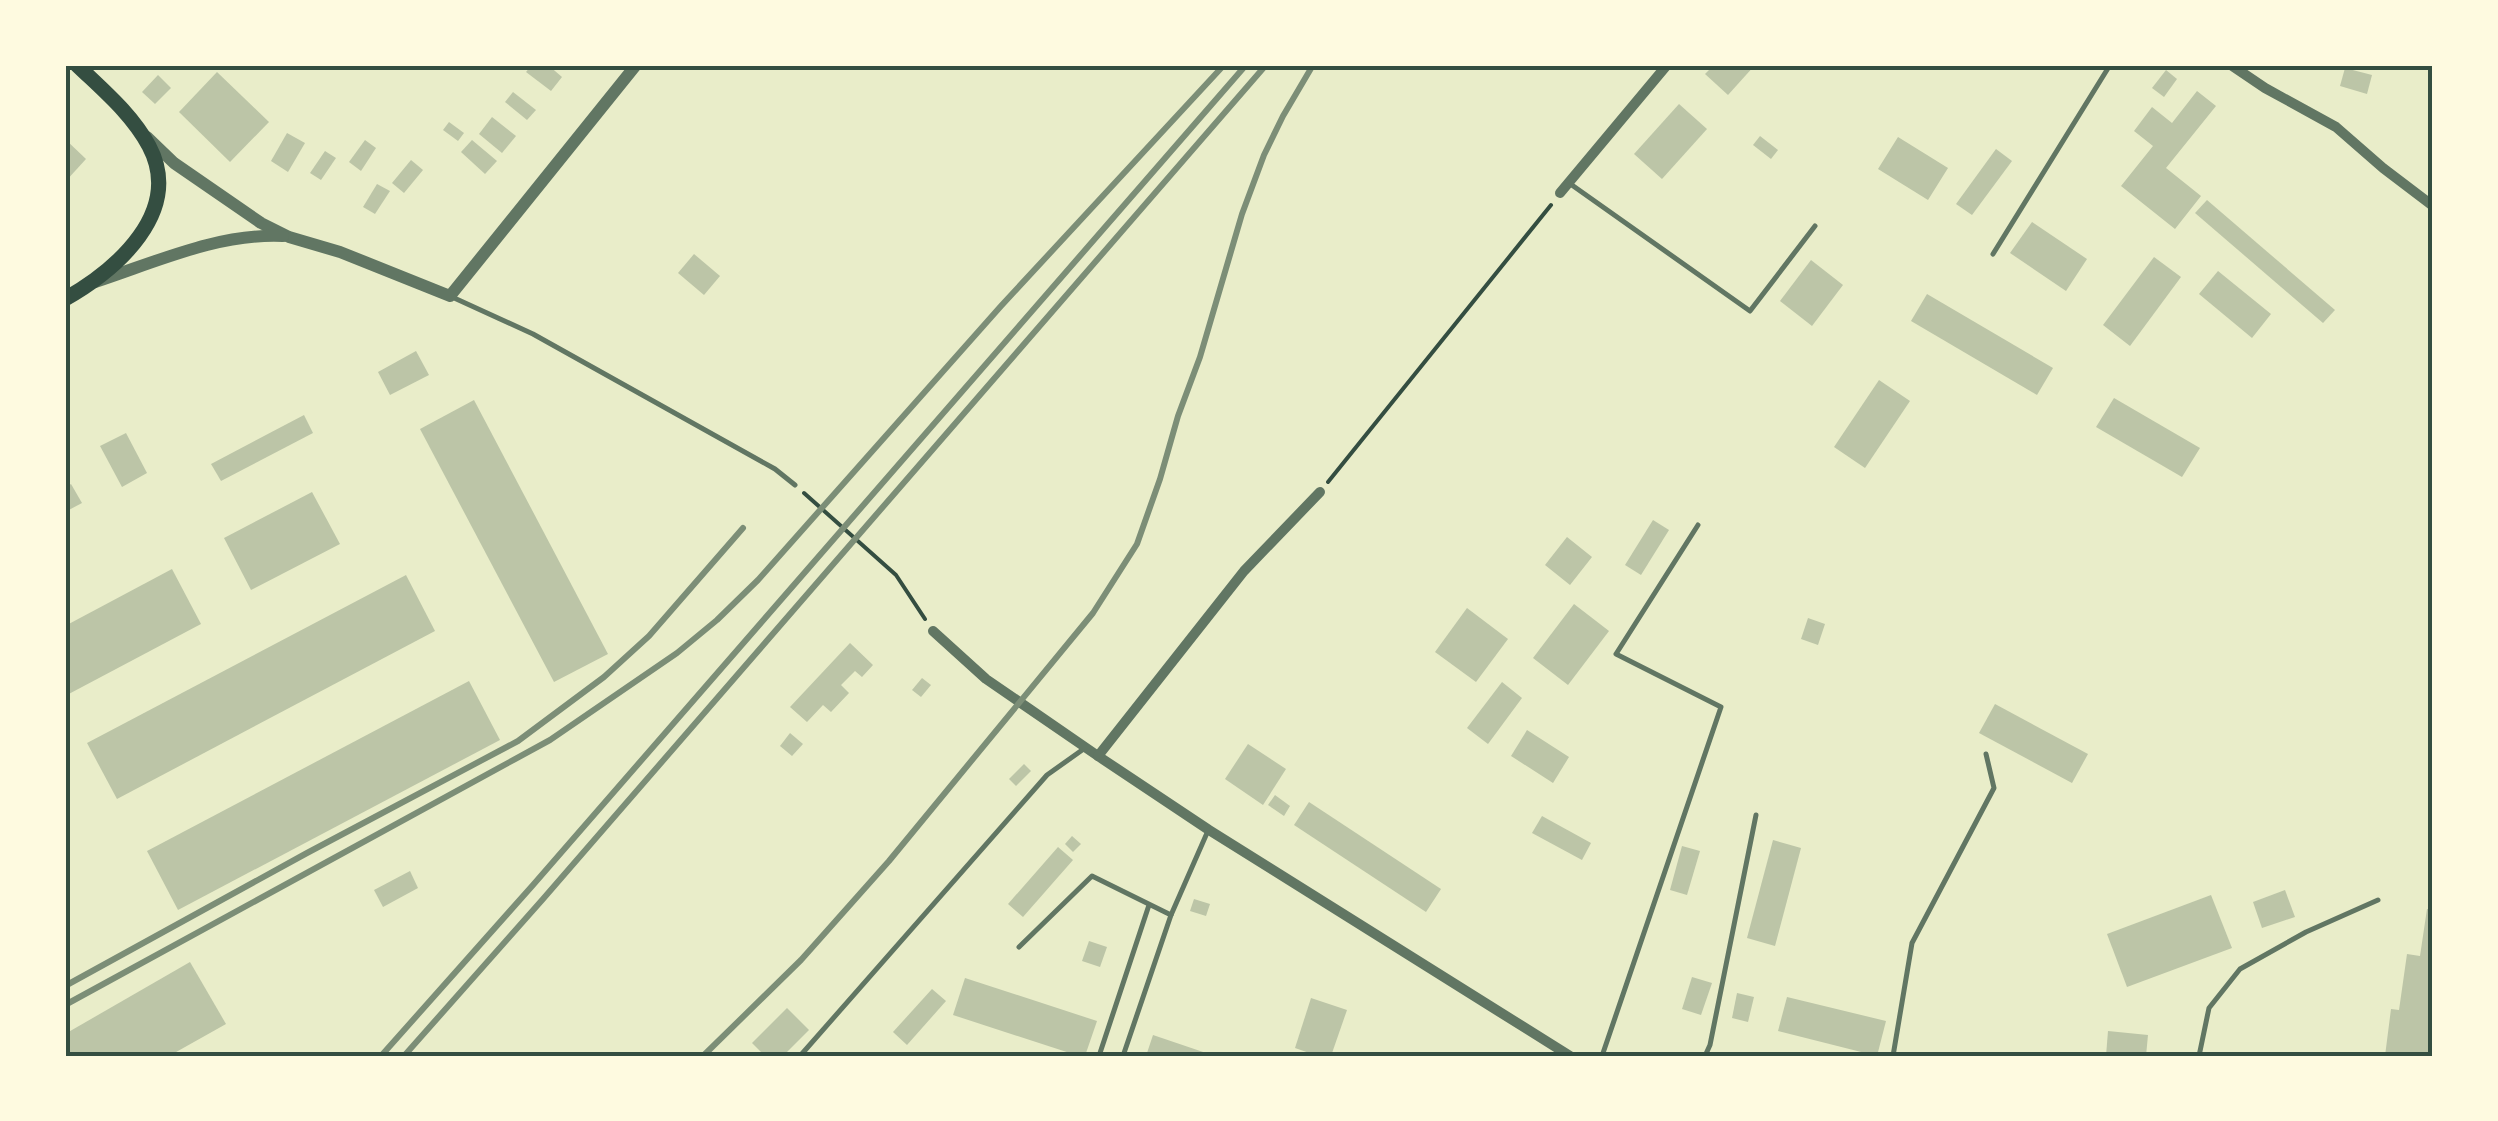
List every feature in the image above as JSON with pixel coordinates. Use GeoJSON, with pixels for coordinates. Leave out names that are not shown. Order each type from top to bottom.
{"type":"FeatureCollection","features":[{"type":"Feature","properties":{"kind":"main road"},"geometry":{"type":"LineString","coordinates":[[65,299],[93,283],[133,245],[154,211],[158,194],[158,172],[151,149],[120,107],[77,65]]}},
{"type":"Feature","properties":{"kind":"street"},"geometry":{"type":"LineString","coordinates":[[138,129],[186,172],[261,223],[450,296],[636,65]]}},
{"type":"Feature","properties":{"kind":"street"},"geometry":{"type":"LineString","coordinates":[[1560,193],[1667,65]]}},
{"type":"Feature","properties":{"kind":"street"},"geometry":{"type":"LineString","coordinates":[[2230,65],[2336,127],[2433,206]]}},
{"type":"Feature","properties":{"kind":"street"},"geometry":{"type":"LineString","coordinates":[[93,283],[227,240],[262,235],[289,237]]}},
{"type":"Feature","properties":{"kind":"street"},"geometry":{"type":"LineString","coordinates":[[1098,756],[1244,571],[1320,492]]}},
{"type":"Feature","properties":{"kind":"street"},"geometry":{"type":"LineString","coordinates":[[933,631],[986,679],[1085,748],[1570,1056]]}},
{"type":"Feature","properties":{"kind":"lane"},"geometry":{"type":"LineString","coordinates":[[1993,254],[2110,65]]}},
{"type":"Feature","properties":{"kind":"lane"},"geometry":{"type":"LineString","coordinates":[[1569,183],[1750,311],[1815,226]]}},
{"type":"Feature","properties":{"kind":"lane"},"geometry":{"type":"LineString","coordinates":[[450,296],[532,334],[775,469],[795,485]]}},
{"type":"Feature","properties":{"kind":"lane"},"geometry":{"type":"LineString","coordinates":[[1602,1056],[1721,706],[1616,654],[1698,525]]}},
{"type":"Feature","properties":{"kind":"lane"},"geometry":{"type":"LineString","coordinates":[[800,1056],[1047,775],[1085,748]]}},
{"type":"Feature","properties":{"kind":"lane"},"geometry":{"type":"LineString","coordinates":[[1893,1056],[1912,943],[1994,788],[1986,754]]}},
{"type":"Feature","properties":{"kind":"lane"},"geometry":{"type":"LineString","coordinates":[[1705,1056],[1756,815]]}},
{"type":"Feature","properties":{"kind":"lane"},"geometry":{"type":"LineString","coordinates":[[1123,1056],[1171,915],[1209,830]]}},
{"type":"Feature","properties":{"kind":"lane"},"geometry":{"type":"LineString","coordinates":[[1019,948],[1092,876],[1171,915]]}},
{"type":"Feature","properties":{"kind":"lane"},"geometry":{"type":"LineString","coordinates":[[2198,1056],[2209,1008],[2240,970],[2306,932],[2378,900]]}},
{"type":"Feature","properties":{"kind":"lane"},"geometry":{"type":"LineString","coordinates":[[1098,1056],[1149,905]]}},
{"type":"Feature","properties":{"kind":"path"},"geometry":{"type":"LineString","coordinates":[[1320,492],[1560,193]]}},
{"type":"Feature","properties":{"kind":"path"},"geometry":{"type":"LineString","coordinates":[[813,500],[896,575],[933,631]]}},
{"type":"Feature","properties":{"kind":"building"},"geometry":{"type":"Polygon","coordinates":[[[532,65],[548,65],[562,77],[551,91],[526,72],[532,65]]]}},
{"type":"Feature","properties":{"kind":"building"},"geometry":{"type":"Polygon","coordinates":[[[1714,65],[1755,65],[1728,95],[1705,74],[1714,65]]]}},
{"type":"Feature","properties":{"kind":"building"},"geometry":{"type":"Polygon","coordinates":[[[2345,68],[2372,75],[2367,94],[2340,86],[2345,68]]]}},
{"type":"Feature","properties":{"kind":"building"},"geometry":{"type":"Polygon","coordinates":[[[2166,70],[2177,79],[2164,97],[2152,88],[2166,70]]]}},
{"type":"Feature","properties":{"kind":"building"},"geometry":{"type":"Polygon","coordinates":[[[217,72],[269,122],[230,162],[179,112],[217,72]]]}},
{"type":"Feature","properties":{"kind":"building"},"geometry":{"type":"Polygon","coordinates":[[[158,75],[171,88],[155,104],[142,92],[158,75]]]}},
{"type":"Feature","properties":{"kind":"building"},"geometry":{"type":"Polygon","coordinates":[[[2197,91],[2216,106],[2166,168],[2201,196],[2175,229],[2121,186],[2153,146],[2134,131],[2152,107],[2172,123],[2197,91]]]}},
{"type":"Feature","properties":{"kind":"building"},"geometry":{"type":"Polygon","coordinates":[[[513,92],[536,110],[527,120],[505,102],[513,92]]]}},
{"type":"Feature","properties":{"kind":"building"},"geometry":{"type":"Polygon","coordinates":[[[1679,104],[1707,129],[1662,179],[1634,154],[1679,104]]]}},
{"type":"Feature","properties":{"kind":"building"},"geometry":{"type":"Polygon","coordinates":[[[492,117],[516,136],[502,153],[479,134],[492,117]]]}},
{"type":"Feature","properties":{"kind":"building"},"geometry":{"type":"Polygon","coordinates":[[[449,122],[464,133],[458,141],[443,130],[449,122]]]}},
{"type":"Feature","properties":{"kind":"building"},"geometry":{"type":"Polygon","coordinates":[[[287,133],[305,143],[288,172],[271,161],[287,133]]]}},
{"type":"Feature","properties":{"kind":"building"},"geometry":{"type":"Polygon","coordinates":[[[1760,136],[1778,150],[1771,159],[1753,145],[1760,136]]]}},
{"type":"Feature","properties":{"kind":"building"},"geometry":{"type":"Polygon","coordinates":[[[1898,137],[1948,168],[1928,200],[1878,169],[1898,137]]]}},
{"type":"Feature","properties":{"kind":"building"},"geometry":{"type":"Polygon","coordinates":[[[65,139],[86,159],[65,182],[65,139]]]}},
{"type":"Feature","properties":{"kind":"building"},"geometry":{"type":"Polygon","coordinates":[[[365,140],[376,148],[361,171],[349,162],[365,140]]]}},
{"type":"Feature","properties":{"kind":"building"},"geometry":{"type":"Polygon","coordinates":[[[472,140],[497,161],[485,174],[461,152],[472,140]]]}},
{"type":"Feature","properties":{"kind":"building"},"geometry":{"type":"Polygon","coordinates":[[[1996,149],[2012,161],[1972,215],[1956,204],[1996,149]]]}},
{"type":"Feature","properties":{"kind":"building"},"geometry":{"type":"Polygon","coordinates":[[[325,151],[336,158],[321,180],[310,173],[325,151]]]}},
{"type":"Feature","properties":{"kind":"building"},"geometry":{"type":"Polygon","coordinates":[[[411,160],[423,170],[404,193],[392,183],[411,160]]]}},
{"type":"Feature","properties":{"kind":"building"},"geometry":{"type":"Polygon","coordinates":[[[377,184],[390,191],[375,214],[363,207],[377,184]]]}},
{"type":"Feature","properties":{"kind":"building"},"geometry":{"type":"Polygon","coordinates":[[[2207,200],[2335,310],[2323,323],[2195,213],[2207,200]]]}},
{"type":"Feature","properties":{"kind":"building"},"geometry":{"type":"Polygon","coordinates":[[[2032,222],[2087,259],[2066,291],[2010,253],[2032,222]]]}},
{"type":"Feature","properties":{"kind":"building"},"geometry":{"type":"Polygon","coordinates":[[[694,254],[720,276],[704,295],[678,273],[694,254]]]}},
{"type":"Feature","properties":{"kind":"building"},"geometry":{"type":"Polygon","coordinates":[[[2154,257],[2181,277],[2130,346],[2103,325],[2154,257]]]}},
{"type":"Feature","properties":{"kind":"building"},"geometry":{"type":"Polygon","coordinates":[[[1811,260],[1843,285],[1812,326],[1780,301],[1811,260]]]}},
{"type":"Feature","properties":{"kind":"building"},"geometry":{"type":"Polygon","coordinates":[[[2218,271],[2271,314],[2252,338],[2199,294],[2218,271]]]}},
{"type":"Feature","properties":{"kind":"building"},"geometry":{"type":"Polygon","coordinates":[[[1927,294],[2053,368],[2037,395],[1911,321],[1927,294]]]}},
{"type":"Feature","properties":{"kind":"building"},"geometry":{"type":"Polygon","coordinates":[[[416,351],[429,375],[390,395],[378,372],[416,351]]]}},
{"type":"Feature","properties":{"kind":"building"},"geometry":{"type":"Polygon","coordinates":[[[1879,380],[1910,401],[1865,468],[1834,447],[1879,380]]]}},
{"type":"Feature","properties":{"kind":"building"},"geometry":{"type":"Polygon","coordinates":[[[2114,398],[2200,448],[2182,477],[2096,427],[2114,398]]]}},
{"type":"Feature","properties":{"kind":"building"},"geometry":{"type":"Polygon","coordinates":[[[474,400],[608,654],[554,682],[420,429],[474,400]]]}},
{"type":"Feature","properties":{"kind":"building"},"geometry":{"type":"Polygon","coordinates":[[[304,415],[313,433],[221,481],[211,464],[304,415]]]}},
{"type":"Feature","properties":{"kind":"building"},"geometry":{"type":"Polygon","coordinates":[[[126,433],[147,473],[122,487],[100,446],[126,433]]]}},
{"type":"Feature","properties":{"kind":"building"},"geometry":{"type":"Polygon","coordinates":[[[71,484],[82,503],[65,512],[65,488],[71,484]]]}},
{"type":"Feature","properties":{"kind":"building"},"geometry":{"type":"Polygon","coordinates":[[[312,492],[340,544],[251,590],[224,538],[312,492]]]}},
{"type":"Feature","properties":{"kind":"building"},"geometry":{"type":"Polygon","coordinates":[[[1653,520],[1669,530],[1641,575],[1625,565],[1653,520]]]}},
{"type":"Feature","properties":{"kind":"building"},"geometry":{"type":"Polygon","coordinates":[[[1567,537],[1592,557],[1570,585],[1545,565],[1567,537]]]}},
{"type":"Feature","properties":{"kind":"building"},"geometry":{"type":"Polygon","coordinates":[[[172,569],[201,624],[65,696],[65,626],[172,569]]]}},
{"type":"Feature","properties":{"kind":"building"},"geometry":{"type":"Polygon","coordinates":[[[406,575],[435,631],[117,799],[87,743],[406,575]]]}},
{"type":"Feature","properties":{"kind":"building"},"geometry":{"type":"Polygon","coordinates":[[[1574,604],[1609,631],[1568,685],[1533,658],[1574,604]]]}},
{"type":"Feature","properties":{"kind":"building"},"geometry":{"type":"Polygon","coordinates":[[[1467,608],[1508,639],[1476,682],[1435,652],[1467,608]]]}},
{"type":"Feature","properties":{"kind":"building"},"geometry":{"type":"Polygon","coordinates":[[[1808,618],[1825,624],[1818,645],[1801,639],[1808,618]]]}},
{"type":"Feature","properties":{"kind":"building"},"geometry":{"type":"Polygon","coordinates":[[[850,643],[873,665],[862,677],[855,671],[841,685],[849,693],[831,712],[823,705],[807,722],[790,707],[850,643]]]}},
{"type":"Feature","properties":{"kind":"building"},"geometry":{"type":"Polygon","coordinates":[[[922,678],[931,685],[921,697],[912,690],[922,678]]]}},
{"type":"Feature","properties":{"kind":"building"},"geometry":{"type":"Polygon","coordinates":[[[469,681],[500,740],[178,910],[147,851],[469,681]]]}},
{"type":"Feature","properties":{"kind":"building"},"geometry":{"type":"Polygon","coordinates":[[[1502,682],[1522,698],[1488,744],[1467,728],[1502,682]]]}},
{"type":"Feature","properties":{"kind":"building"},"geometry":{"type":"Polygon","coordinates":[[[1995,704],[2088,754],[2072,783],[1979,733],[1995,704]]]}},
{"type":"Feature","properties":{"kind":"building"},"geometry":{"type":"Polygon","coordinates":[[[1527,730],[1569,757],[1553,783],[1511,756],[1527,730]]]}},
{"type":"Feature","properties":{"kind":"building"},"geometry":{"type":"Polygon","coordinates":[[[790,733],[803,744],[792,756],[780,746],[790,733]]]}},
{"type":"Feature","properties":{"kind":"building"},"geometry":{"type":"Polygon","coordinates":[[[1248,744],[1286,769],[1263,805],[1225,779],[1248,744]]]}},
{"type":"Feature","properties":{"kind":"building"},"geometry":{"type":"Polygon","coordinates":[[[1024,764],[1031,771],[1016,786],[1009,779],[1024,764]]]}},
{"type":"Feature","properties":{"kind":"building"},"geometry":{"type":"Polygon","coordinates":[[[1275,795],[1290,806],[1284,816],[1268,805],[1275,795]]]}},
{"type":"Feature","properties":{"kind":"building"},"geometry":{"type":"Polygon","coordinates":[[[1309,802],[1441,889],[1426,912],[1294,825],[1309,802]]]}},
{"type":"Feature","properties":{"kind":"building"},"geometry":{"type":"Polygon","coordinates":[[[1542,816],[1591,843],[1582,860],[1532,833],[1542,816]]]}},
{"type":"Feature","properties":{"kind":"building"},"geometry":{"type":"Polygon","coordinates":[[[1072,836],[1081,844],[1073,852],[1065,844],[1072,836]]]}},
{"type":"Feature","properties":{"kind":"building"},"geometry":{"type":"Polygon","coordinates":[[[1773,840],[1801,848],[1775,946],[1747,938],[1773,840]]]}},
{"type":"Feature","properties":{"kind":"building"},"geometry":{"type":"Polygon","coordinates":[[[1682,846],[1700,851],[1687,895],[1670,890],[1682,846]]]}},
{"type":"Feature","properties":{"kind":"building"},"geometry":{"type":"Polygon","coordinates":[[[1058,847],[1073,860],[1023,917],[1008,904],[1058,847]]]}},
{"type":"Feature","properties":{"kind":"building"},"geometry":{"type":"Polygon","coordinates":[[[410,871],[418,888],[383,907],[374,890],[410,871]]]}},
{"type":"Feature","properties":{"kind":"building"},"geometry":{"type":"Polygon","coordinates":[[[2285,890],[2295,917],[2262,928],[2253,902],[2285,890]]]}},
{"type":"Feature","properties":{"kind":"building"},"geometry":{"type":"Polygon","coordinates":[[[2211,895],[2232,948],[2127,987],[2107,934],[2211,895]]]}},
{"type":"Feature","properties":{"kind":"building"},"geometry":{"type":"Polygon","coordinates":[[[1194,899],[1210,904],[1206,916],[1190,911],[1194,899]]]}},
{"type":"Feature","properties":{"kind":"building"},"geometry":{"type":"Polygon","coordinates":[[[2427,909],[2433,910],[2433,1056],[2385,1056],[2391,1009],[2399,1010],[2407,954],[2420,956],[2427,909]]]}},
{"type":"Feature","properties":{"kind":"building"},"geometry":{"type":"Polygon","coordinates":[[[1089,941],[1107,947],[1100,967],[1082,961],[1089,941]]]}},
{"type":"Feature","properties":{"kind":"building"},"geometry":{"type":"Polygon","coordinates":[[[190,962],[226,1024],[169,1056],[65,1056],[65,1034],[190,962]]]}},
{"type":"Feature","properties":{"kind":"building"},"geometry":{"type":"Polygon","coordinates":[[[1692,977],[1712,983],[1701,1015],[1682,1009],[1692,977]]]}},
{"type":"Feature","properties":{"kind":"building"},"geometry":{"type":"Polygon","coordinates":[[[965,978],[1097,1021],[1085,1056],[953,1015],[965,978]]]}},
{"type":"Feature","properties":{"kind":"building"},"geometry":{"type":"Polygon","coordinates":[[[932,989],[946,1001],[907,1045],[893,1032],[932,989]]]}},
{"type":"Feature","properties":{"kind":"building"},"geometry":{"type":"Polygon","coordinates":[[[1737,993],[1754,997],[1748,1022],[1732,1018],[1737,993]]]}},
{"type":"Feature","properties":{"kind":"building"},"geometry":{"type":"Polygon","coordinates":[[[1787,997],[1886,1021],[1877,1056],[1778,1031],[1787,997]]]}},
{"type":"Feature","properties":{"kind":"building"},"geometry":{"type":"Polygon","coordinates":[[[1311,998],[1347,1010],[1331,1056],[1295,1048],[1311,998]]]}},
{"type":"Feature","properties":{"kind":"building"},"geometry":{"type":"Polygon","coordinates":[[[787,1008],[809,1030],[783,1056],[765,1056],[752,1043],[787,1008]]]}},
{"type":"Feature","properties":{"kind":"building"},"geometry":{"type":"Polygon","coordinates":[[[2108,1031],[2148,1035],[2146,1056],[2106,1056],[2108,1031]]]}},
{"type":"Feature","properties":{"kind":"building"},"geometry":{"type":"Polygon","coordinates":[[[1153,1035],[1212,1055],[1212,1056],[1146,1056],[1153,1035]]]}},
{"type":"Feature","properties":{"kind":"railway"},"geometry":{"type":"LineString","coordinates":[[65,1005],[550,740],[677,653],[758,580],[1001,306],[1224,65]]}},
{"type":"Feature","properties":{"kind":"railway"},"geometry":{"type":"LineString","coordinates":[[381,1056],[1246,65]]}},
{"type":"Feature","properties":{"kind":"railway"},"geometry":{"type":"LineString","coordinates":[[404,1056],[1266,65]]}},
{"type":"Feature","properties":{"kind":"railway"},"geometry":{"type":"LineString","coordinates":[[703,1056],[801,960],[889,861],[1093,613],[1137,544],[1200,357],[1242,214],[1264,155],[1313,65]]}},
{"type":"Feature","properties":{"kind":"railway"},"geometry":{"type":"LineString","coordinates":[[65,986],[518,741],[604,677],[649,636],[743,528]]}}]}
